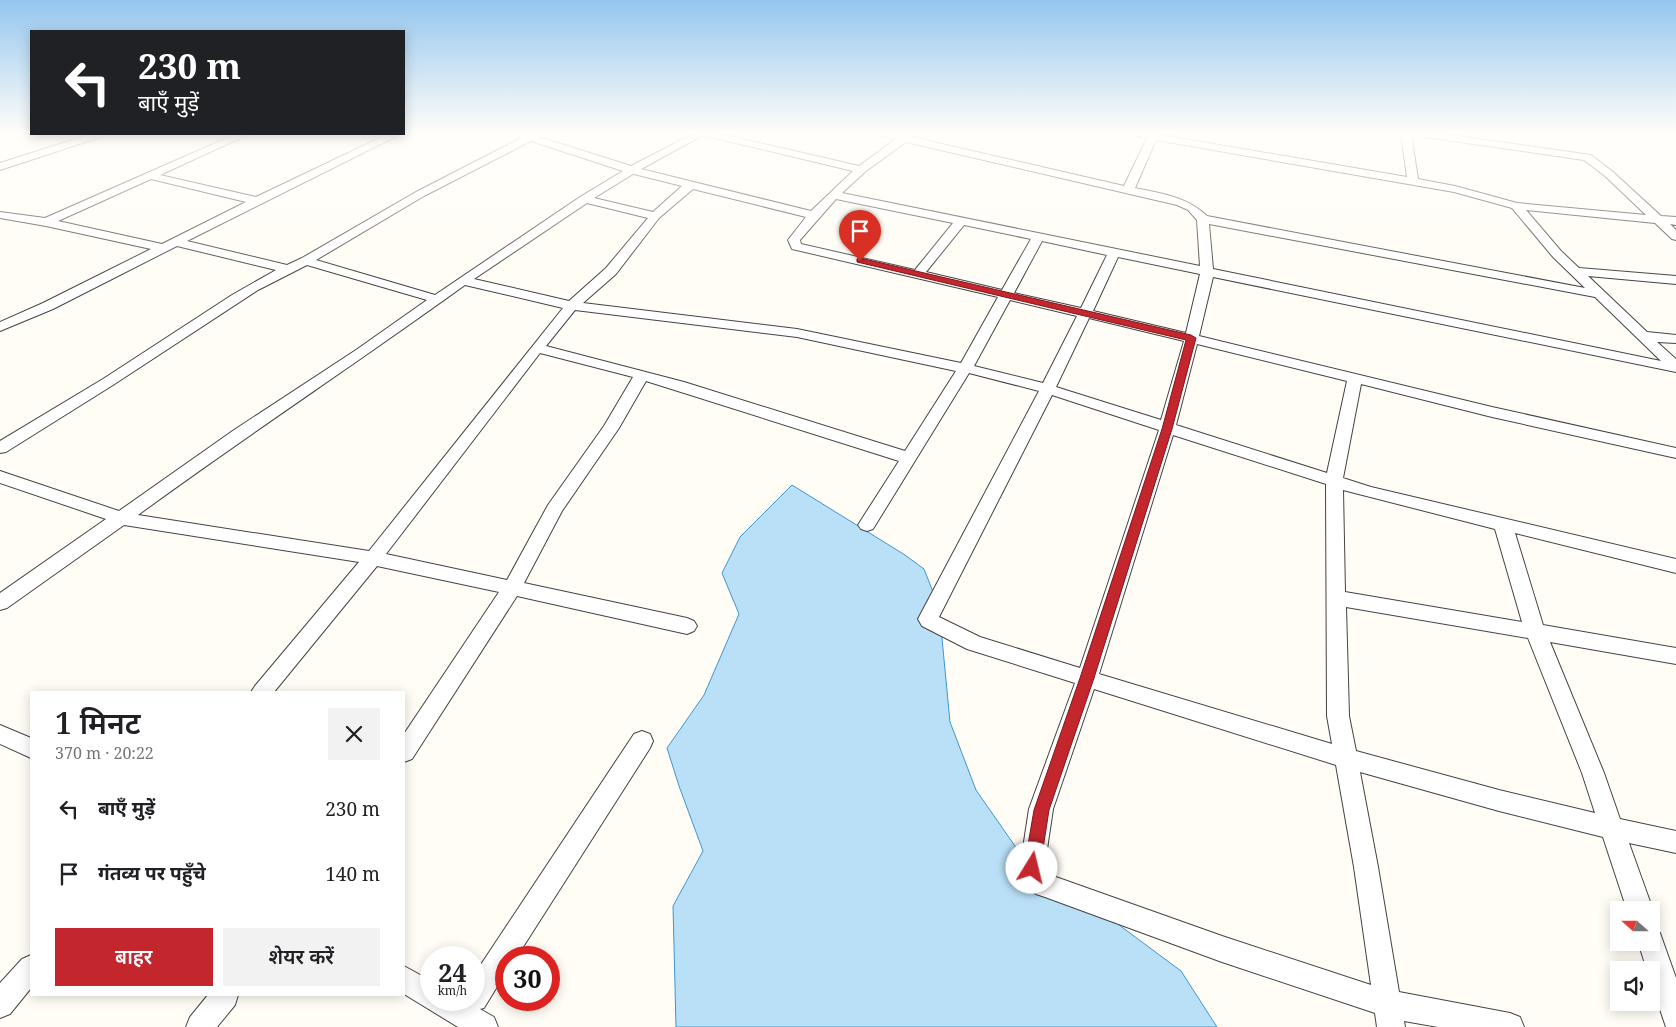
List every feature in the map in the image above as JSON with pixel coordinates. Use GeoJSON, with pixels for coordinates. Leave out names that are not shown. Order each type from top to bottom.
{"type":"FeatureCollection","features":[{"type":"Feature","properties":{"kind":"street"},"geometry":{"type":"LineString","coordinates":[[46,222],[137,182]]}},
{"type":"Feature","properties":{"kind":"street"},"geometry":{"type":"LineString","coordinates":[[175,182],[256,201]]}},
{"type":"Feature","properties":{"kind":"street"},"geometry":{"type":"LineString","coordinates":[[0,327],[48,306],[296,182]]}},
{"type":"Feature","properties":{"kind":"street"},"geometry":{"type":"LineString","coordinates":[[0,448],[78,402],[242,295],[287,269],[306,261],[442,182]]}},
{"type":"Feature","properties":{"kind":"street"},"geometry":{"type":"LineString","coordinates":[[0,603],[274,410],[464,281],[478,269],[612,182]]}},
{"type":"Feature","properties":{"kind":"street"},"geometry":{"type":"LineString","coordinates":[[674,182],[812,215]]}},
{"type":"Feature","properties":{"kind":"street"},"geometry":{"type":"LineString","coordinates":[[849,182],[812,215],[794,240],[796,246],[1676,453]]}},
{"type":"Feature","properties":{"kind":"street"},"geometry":{"type":"LineString","coordinates":[[1095,182],[1181,202],[1192,208],[1203,219],[1598,294]]}},
{"type":"Feature","properties":{"kind":"street"},"geometry":{"type":"LineString","coordinates":[[1128,190],[1132,182]]}},
{"type":"Feature","properties":{"kind":"street"},"geometry":{"type":"LineString","coordinates":[[1413,182],[1456,189],[1516,206],[1676,221]]}},
{"type":"Feature","properties":{"kind":"street"},"geometry":{"type":"LineString","coordinates":[[1617,182],[1676,236]]}},
{"type":"Feature","properties":{"kind":"street"},"geometry":{"type":"LineString","coordinates":[[263,691],[373,558],[572,306],[611,270],[655,216],[689,186]]}},
{"type":"Feature","properties":{"kind":"street"},"geometry":{"type":"LineString","coordinates":[[835,195],[1676,367]]}},
{"type":"Feature","properties":{"kind":"street"},"geometry":{"type":"LineString","coordinates":[[584,199],[655,216]]}},
{"type":"Feature","properties":{"kind":"street"},"geometry":{"type":"LineString","coordinates":[[1516,206],[1557,254],[1676,367]]}},
{"type":"Feature","properties":{"kind":"street"},"geometry":{"type":"LineString","coordinates":[[0,215],[46,222],[162,248]]}},
{"type":"Feature","properties":{"kind":"street"},"geometry":{"type":"LineString","coordinates":[[1203,219],[1207,278],[1167,429],[1087,678],[1041,810],[1032,868],[1033,876],[1037,881],[1222,949],[1390,1015],[1510,1027]]}},
{"type":"Feature","properties":{"kind":"street"},"geometry":{"type":"LineString","coordinates":[[918,274],[961,221]]}},
{"type":"Feature","properties":{"kind":"street"},"geometry":{"type":"LineString","coordinates":[[868,525],[965,368],[1038,238]]}},
{"type":"Feature","properties":{"kind":"street"},"geometry":{"type":"LineString","coordinates":[[175,242],[287,269]]}},
{"type":"Feature","properties":{"kind":"street"},"geometry":{"type":"LineString","coordinates":[[1114,252],[1086,314],[928,619],[974,643],[1346,760],[1614,830],[1676,842]]}},
{"type":"Feature","properties":{"kind":"street"},"geometry":{"type":"LineString","coordinates":[[306,261],[436,299]]}},
{"type":"Feature","properties":{"kind":"street"},"geometry":{"type":"LineString","coordinates":[[1574,271],[1676,280]]}},
{"type":"Feature","properties":{"kind":"street"},"geometry":{"type":"LineString","coordinates":[[464,281],[572,306],[796,333],[965,368],[1047,389],[1368,492],[1676,566]]}},
{"type":"Feature","properties":{"kind":"street"},"geometry":{"type":"LineString","coordinates":[[1643,336],[1676,339]]}},
{"type":"Feature","properties":{"kind":"street"},"geometry":{"type":"LineString","coordinates":[[537,348],[679,385],[908,458]]}},
{"type":"Feature","properties":{"kind":"street"},"geometry":{"type":"LineString","coordinates":[[405,750],[512,588],[554,509],[611,428],[641,376]]}},
{"type":"Feature","properties":{"kind":"street"},"geometry":{"type":"LineString","coordinates":[[1354,378],[1334,481],[1338,716],[1390,1015]]}},
{"type":"Feature","properties":{"kind":"street"},"geometry":{"type":"LineString","coordinates":[[0,477],[121,518],[373,558],[686,626]]}},
{"type":"Feature","properties":{"kind":"street"},"geometry":{"type":"LineString","coordinates":[[1503,525],[1535,631],[1614,830],[1637,901]]}},
{"type":"Feature","properties":{"kind":"street"},"geometry":{"type":"LineString","coordinates":[[1337,598],[1676,656]]}},
{"type":"Feature","properties":{"kind":"street"},"geometry":{"type":"LineString","coordinates":[[0,734],[30,748]]}},
{"type":"Feature","properties":{"kind":"street"},"geometry":{"type":"LineString","coordinates":[[470,1013],[642,741]]}},
{"type":"Feature","properties":{"kind":"street"},"geometry":{"type":"LineString","coordinates":[[1654,951],[1676,1018]]}},
{"type":"Feature","properties":{"kind":"street"},"geometry":{"type":"LineString","coordinates":[[0,1004],[30,969]]}},
{"type":"Feature","properties":{"kind":"street"},"geometry":{"type":"LineString","coordinates":[[405,980],[420,989]]}},
{"type":"Feature","properties":{"kind":"street"},"geometry":{"type":"LineString","coordinates":[[200,1027],[224,996]]}},
{"type":"Feature","properties":{"kind":"water"},"geometry":{"type":"Polygon","coordinates":[[[792,485],[905,555],[924,569],[939,607],[950,722],[976,790],[1017,849],[1181,971],[1217,1027],[676,1027],[673,906],[703,851],[667,748],[704,695],[739,614],[722,573],[740,537],[792,485]]]}},
{"type":"Feature","properties":{"kind":"route"},"geometry":{"type":"LineString","coordinates":[[860,261],[1191,338],[1167,429],[1087,678],[1041,810],[1032,868]]}}]}
